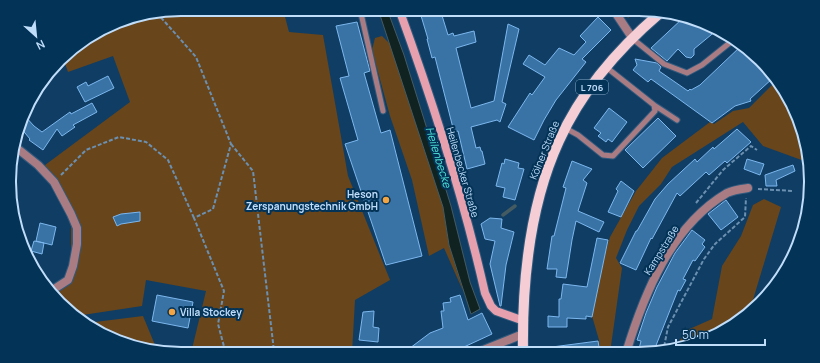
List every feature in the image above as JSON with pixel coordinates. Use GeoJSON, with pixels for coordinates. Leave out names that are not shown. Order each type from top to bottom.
{"type":"FeatureCollection","features":[{"type":"Feature","properties":{"kind":"main road","name":"Heilenbecker Straße"},"geometry":{"type":"LineString","coordinates":[[402,16],[420,67],[460,193],[484,293],[491,306],[496,311],[524,321]]}},
{"type":"Feature","properties":{"kind":"main road","name":"Kölner Straße"},"geometry":{"type":"LineString","coordinates":[[523,347],[528,250],[545,177],[559,141],[571,117],[606,67],[656,17]]}},
{"type":"Feature","properties":{"kind":"street"},"geometry":{"type":"LineString","coordinates":[[618,16],[633,39]]}},
{"type":"Feature","properties":{"kind":"street"},"geometry":{"type":"LineString","coordinates":[[19,149],[38,165],[54,182],[77,228],[77,244],[73,266],[68,280],[55,289]]}},
{"type":"Feature","properties":{"kind":"street","name":"Kampstraße"},"geometry":{"type":"LineString","coordinates":[[628,347],[635,323],[662,264],[686,228],[706,209],[728,192],[748,188]]}},
{"type":"Feature","properties":{"kind":"street"},"geometry":{"type":"LineString","coordinates":[[491,347],[523,334]]}},
{"type":"Feature","properties":{"kind":"lane"},"geometry":{"type":"LineString","coordinates":[[362,16],[383,111]]}},
{"type":"Feature","properties":{"kind":"lane"},"geometry":{"type":"LineString","coordinates":[[633,39],[664,64],[687,72],[702,66],[729,43]]}},
{"type":"Feature","properties":{"kind":"lane"},"geometry":{"type":"LineString","coordinates":[[606,67],[654,105],[677,120]]}},
{"type":"Feature","properties":{"kind":"lane"},"geometry":{"type":"LineString","coordinates":[[566,128],[578,135],[603,155],[613,156],[655,111],[654,105]]}},
{"type":"Feature","properties":{"kind":"path"},"geometry":{"type":"LineString","coordinates":[[161,17],[196,57],[231,144],[253,171],[274,347]]}},
{"type":"Feature","properties":{"kind":"path"},"geometry":{"type":"LineString","coordinates":[[54,182],[86,150],[119,137],[146,142],[168,160],[224,290],[218,324],[224,347]]}},
{"type":"Feature","properties":{"kind":"path"},"geometry":{"type":"LineString","coordinates":[[194,218],[213,209],[231,144]]}},
{"type":"Feature","properties":{"kind":"path"},"geometry":{"type":"LineString","coordinates":[[694,205],[722,170],[751,146],[757,150]]}},
{"type":"Feature","properties":{"kind":"path"},"geometry":{"type":"LineString","coordinates":[[664,345],[668,327],[704,259],[715,244],[745,217],[745,201],[748,188],[793,191]]}},
{"type":"Feature","properties":{"kind":"shaded area"},"geometry":{"type":"Polygon","coordinates":[[[285,16],[289,32],[323,35],[348,176],[390,280],[355,300],[352,347],[192,347],[206,291],[146,280],[142,306],[84,315],[64,299],[53,286],[64,279],[71,258],[71,227],[62,198],[41,168],[130,102],[113,56],[68,72],[65,63],[99,38],[128,25],[160,17],[285,16]]]}},
{"type":"Feature","properties":{"kind":"shaded area"},"geometry":{"type":"Polygon","coordinates":[[[380,16],[390,16],[404,55],[451,206],[470,282],[480,309],[471,314],[449,245],[443,207],[380,16]]]}},
{"type":"Feature","properties":{"kind":"shaded area"},"geometry":{"type":"Polygon","coordinates":[[[382,36],[390,44],[443,207],[449,245],[463,291],[444,248],[429,256],[412,180],[390,116],[372,50],[375,38],[382,36]]]}},
{"type":"Feature","properties":{"kind":"shaded area"},"geometry":{"type":"Polygon","coordinates":[[[772,85],[787,108],[795,128],[803,161],[763,146],[743,122],[672,167],[661,184],[639,206],[627,230],[616,258],[622,268],[611,347],[600,347],[592,316],[603,261],[610,237],[636,191],[662,158],[710,122],[714,124],[733,111],[749,108],[772,85]]]}},
{"type":"Feature","properties":{"kind":"shaded area"},"geometry":{"type":"Polygon","coordinates":[[[764,199],[781,207],[752,302],[739,313],[712,330],[679,341],[685,331],[712,319],[722,266],[741,236],[753,205],[764,199]]]}},
{"type":"Feature","properties":{"kind":"shaded area"},"geometry":{"type":"Polygon","coordinates":[[[143,316],[155,345],[174,347],[160,346],[149,344],[128,338],[108,330],[95,322],[143,316]]]}},
{"type":"Feature","properties":{"kind":"building"},"geometry":{"type":"Polygon","coordinates":[[[421,16],[442,16],[448,35],[453,33],[454,36],[474,31],[476,42],[456,48],[471,108],[494,101],[508,24],[519,29],[502,102],[506,104],[500,122],[497,120],[471,127],[476,148],[480,147],[485,164],[467,169],[458,131],[454,132],[435,57],[432,58],[421,16]]]}},
{"type":"Feature","properties":{"kind":"building"},"geometry":{"type":"Polygon","coordinates":[[[598,17],[611,30],[582,59],[586,62],[556,100],[534,140],[508,127],[530,93],[532,95],[545,77],[523,64],[529,55],[545,65],[559,48],[574,55],[586,42],[580,36],[598,17]]]}},
{"type":"Feature","properties":{"kind":"building"},"geometry":{"type":"Polygon","coordinates":[[[679,21],[713,33],[694,49],[694,55],[691,58],[686,57],[678,49],[667,61],[651,48],[679,21]]]}},
{"type":"Feature","properties":{"kind":"building","name":"Heson Zerspanungstechnik GmbH"},"geometry":{"type":"Polygon","coordinates":[[[357,22],[370,71],[364,73],[381,133],[390,130],[422,256],[386,265],[345,144],[358,140],[340,78],[349,76],[336,26],[357,22]]]}},
{"type":"Feature","properties":{"kind":"building"},"geometry":{"type":"Polygon","coordinates":[[[738,49],[756,64],[770,81],[750,99],[751,101],[735,106],[712,123],[651,79],[648,82],[633,70],[637,65],[635,59],[657,63],[661,67],[659,71],[688,91],[700,85],[738,49]]]}},
{"type":"Feature","properties":{"kind":"building"},"geometry":{"type":"Polygon","coordinates":[[[108,76],[114,88],[85,102],[77,87],[86,82],[88,86],[108,76]]]}},
{"type":"Feature","properties":{"kind":"building"},"geometry":{"type":"Polygon","coordinates":[[[92,103],[97,112],[73,125],[75,127],[62,136],[57,129],[43,150],[29,140],[30,139],[24,132],[28,120],[42,132],[70,112],[71,114],[92,103]]]}},
{"type":"Feature","properties":{"kind":"building"},"geometry":{"type":"Polygon","coordinates":[[[609,108],[627,122],[612,142],[608,139],[606,142],[598,136],[601,133],[594,128],[609,108]]]}},
{"type":"Feature","properties":{"kind":"building"},"geometry":{"type":"Polygon","coordinates":[[[658,118],[676,136],[643,168],[625,150],[658,118]]]}},
{"type":"Feature","properties":{"kind":"building"},"geometry":{"type":"Polygon","coordinates":[[[737,129],[751,142],[727,163],[725,161],[709,175],[706,172],[680,196],[677,193],[652,239],[651,238],[636,270],[620,263],[636,231],[655,199],[668,184],[695,159],[697,162],[713,147],[714,149],[737,129]]]}},
{"type":"Feature","properties":{"kind":"building"},"geometry":{"type":"Polygon","coordinates":[[[505,159],[519,163],[518,168],[524,169],[515,200],[503,197],[505,188],[496,186],[502,163],[504,164],[505,159]]]}},
{"type":"Feature","properties":{"kind":"building"},"geometry":{"type":"Polygon","coordinates":[[[747,159],[764,164],[760,175],[744,169],[747,159]]]}},
{"type":"Feature","properties":{"kind":"building"},"geometry":{"type":"Polygon","coordinates":[[[572,161],[592,169],[583,180],[587,183],[578,211],[604,222],[599,232],[576,221],[566,278],[556,277],[557,269],[547,269],[552,236],[554,236],[566,188],[563,187],[572,161]]]}},
{"type":"Feature","properties":{"kind":"building"},"geometry":{"type":"Polygon","coordinates":[[[793,165],[795,171],[776,180],[777,186],[766,186],[765,175],[793,165]]]}},
{"type":"Feature","properties":{"kind":"building"},"geometry":{"type":"Polygon","coordinates":[[[621,181],[634,191],[621,217],[608,212],[618,191],[616,189],[621,181]]]}},
{"type":"Feature","properties":{"kind":"building"},"geometry":{"type":"Polygon","coordinates":[[[726,200],[738,217],[721,230],[708,214],[726,200]]]}},
{"type":"Feature","properties":{"kind":"building"},"geometry":{"type":"Polygon","coordinates":[[[140,212],[140,221],[117,226],[113,217],[121,214],[140,212]]]}},
{"type":"Feature","properties":{"kind":"building"},"geometry":{"type":"Polygon","coordinates":[[[490,218],[502,219],[501,228],[514,232],[506,265],[501,306],[490,264],[495,241],[485,239],[481,224],[490,218]]]}},
{"type":"Feature","properties":{"kind":"building"},"geometry":{"type":"Polygon","coordinates":[[[40,223],[56,227],[52,245],[36,241],[40,223]]]}},
{"type":"Feature","properties":{"kind":"building"},"geometry":{"type":"Polygon","coordinates":[[[692,230],[705,240],[702,244],[705,247],[695,261],[693,260],[683,279],[686,280],[680,291],[678,290],[656,346],[640,347],[641,341],[637,340],[646,313],[657,287],[675,253],[692,230]]]}},
{"type":"Feature","properties":{"kind":"building"},"geometry":{"type":"Polygon","coordinates":[[[597,238],[608,240],[592,317],[586,316],[586,319],[567,318],[567,327],[548,327],[548,316],[559,317],[559,299],[561,299],[563,284],[587,287],[597,238]]]}},
{"type":"Feature","properties":{"kind":"building"},"geometry":{"type":"Polygon","coordinates":[[[34,241],[44,243],[42,254],[31,250],[34,241]]]}},
{"type":"Feature","properties":{"kind":"building","name":"Villa Stockey"},"geometry":{"type":"Polygon","coordinates":[[[157,295],[193,302],[188,328],[152,321],[157,295]]]}},
{"type":"Feature","properties":{"kind":"building"},"geometry":{"type":"Polygon","coordinates":[[[460,295],[468,320],[482,313],[492,334],[464,347],[411,347],[430,333],[443,328],[441,311],[444,311],[443,303],[451,302],[450,298],[460,295]]]}},
{"type":"Feature","properties":{"kind":"building"},"geometry":{"type":"Polygon","coordinates":[[[374,311],[373,327],[379,328],[378,342],[359,340],[363,312],[374,311]]]}},
{"type":"Feature","properties":{"kind":"building"},"geometry":{"type":"Polygon","coordinates":[[[598,341],[599,347],[552,347],[598,341]]]}},
{"type":"Feature","properties":{"kind":"waterway"},"geometry":{"type":"LineString","coordinates":[[503,215],[515,206]]}},
{"type":"Feature","properties":{"kind":"place","name":"Heson Zerspanungstechnik GmbH"},"geometry":{"type":"Point","coordinates":[386,200]}},
{"type":"Feature","properties":{"kind":"place","name":"Villa Stockey"},"geometry":{"type":"Point","coordinates":[172,312]}},
{"type":"Feature","properties":{"kind":"water label","name":"Heilenbecke"},"geometry":{"type":"Point","coordinates":[439,157]}}]}
